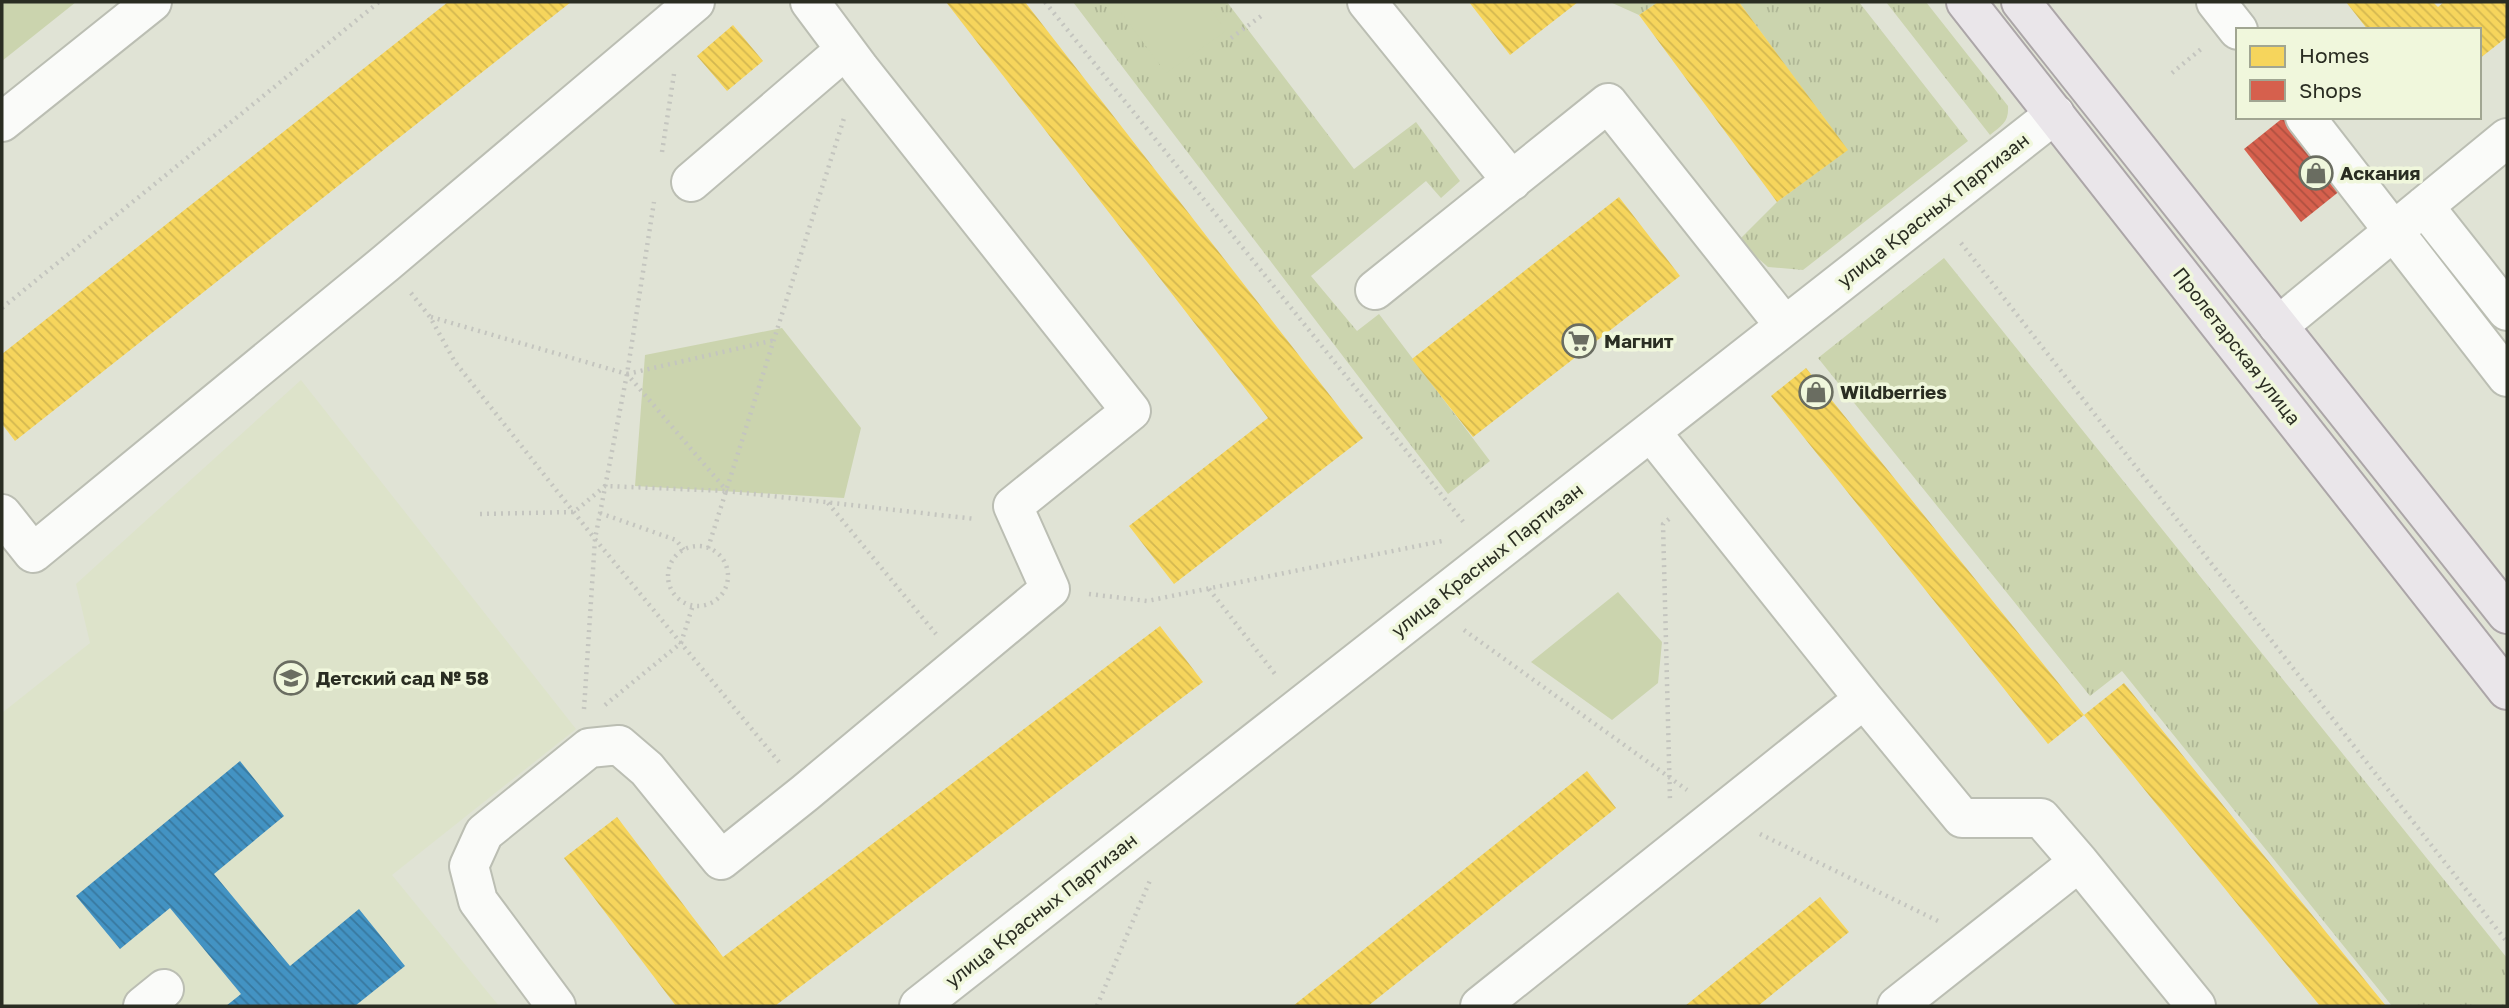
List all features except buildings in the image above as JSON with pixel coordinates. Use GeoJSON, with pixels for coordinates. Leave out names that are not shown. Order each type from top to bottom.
{"type":"FeatureCollection","features":[{"type":"Feature","properties":{"kind":"main road","name":"Пролетарская улица"},"geometry":{"type":"LineString","coordinates":[[1966,2],[2507,691]]}},
{"type":"Feature","properties":{"kind":"main road"},"geometry":{"type":"LineString","coordinates":[[2021,2],[2507,614]]}},
{"type":"Feature","properties":{"kind":"street"},"geometry":{"type":"LineString","coordinates":[[2,122],[152,2]]}},
{"type":"Feature","properties":{"kind":"street"},"geometry":{"type":"LineString","coordinates":[[556,1006],[478,901],[469,866],[484,833],[586,735],[620,745],[647,769],[720,860],[805,793],[1050,589],[1013,506],[1131,411],[852,60],[810,2]]}},
{"type":"Feature","properties":{"kind":"street"},"geometry":{"type":"LineString","coordinates":[[1367,2],[1512,181]]}},
{"type":"Feature","properties":{"kind":"street"},"geometry":{"type":"LineString","coordinates":[[2216,2],[2236,28]]}},
{"type":"Feature","properties":{"kind":"street"},"geometry":{"type":"LineString","coordinates":[[2,514],[33,553],[386,263],[690,6]]}},
{"type":"Feature","properties":{"kind":"street"},"geometry":{"type":"LineString","coordinates":[[691,182],[852,60]]}},
{"type":"Feature","properties":{"kind":"street"},"geometry":{"type":"LineString","coordinates":[[1375,290],[1608,103],[1785,326]]}},
{"type":"Feature","properties":{"kind":"street","name":"улица Красных Партизан"},"geometry":{"type":"LineString","coordinates":[[919,1006],[1300,707],[1482,545],[1651,432],[2055,114]]}},
{"type":"Feature","properties":{"kind":"street"},"geometry":{"type":"LineString","coordinates":[[2307,119],[2507,377]]}},
{"type":"Feature","properties":{"kind":"street"},"geometry":{"type":"LineString","coordinates":[[2278,326],[2507,138]]}},
{"type":"Feature","properties":{"kind":"street"},"geometry":{"type":"LineString","coordinates":[[2424,206],[2507,312]]}},
{"type":"Feature","properties":{"kind":"street"},"geometry":{"type":"LineString","coordinates":[[1651,432],[1962,818],[2041,818],[2196,1006]]}},
{"type":"Feature","properties":{"kind":"street"},"geometry":{"type":"LineString","coordinates":[[1480,1006],[1864,699]]}},
{"type":"Feature","properties":{"kind":"street"},"geometry":{"type":"LineString","coordinates":[[1897,1006],[2079,862]]}},
{"type":"Feature","properties":{"kind":"path"},"geometry":{"type":"LineString","coordinates":[[2,308],[379,2]]}},
{"type":"Feature","properties":{"kind":"path"},"geometry":{"type":"LineString","coordinates":[[1045,2],[1482,545],[1147,601],[1050,589]]}},
{"type":"Feature","properties":{"kind":"path"},"geometry":{"type":"LineString","coordinates":[[661,159],[690,6]]}},
{"type":"Feature","properties":{"kind":"path"},"geometry":{"type":"LineString","coordinates":[[1231,38],[1264,14]]}},
{"type":"Feature","properties":{"kind":"path"},"geometry":{"type":"LineString","coordinates":[[708,548],[775,340],[852,60]]}},
{"type":"Feature","properties":{"kind":"path"},"geometry":{"type":"LineString","coordinates":[[586,735],[595,539],[627,374],[654,199]]}},
{"type":"Feature","properties":{"kind":"path"},"geometry":{"type":"LineString","coordinates":[[1961,243],[2507,942]]}},
{"type":"Feature","properties":{"kind":"path"},"geometry":{"type":"LineString","coordinates":[[386,263],[430,317],[455,362],[595,539],[805,793]]}},
{"type":"Feature","properties":{"kind":"path"},"geometry":{"type":"LineString","coordinates":[[430,317],[627,374],[775,340]]}},
{"type":"Feature","properties":{"kind":"path"},"geometry":{"type":"LineString","coordinates":[[627,374],[727,491]]}},
{"type":"Feature","properties":{"kind":"path"},"geometry":{"type":"LineString","coordinates":[[480,514],[574,512],[605,486],[727,491],[968,517],[1025,535]]}},
{"type":"Feature","properties":{"kind":"path"},"geometry":{"type":"LineString","coordinates":[[1672,855],[1663,524],[1700,494]]}},
{"type":"Feature","properties":{"kind":"path"},"geometry":{"type":"LineString","coordinates":[[828,502],[960,664]]}},
{"type":"Feature","properties":{"kind":"path"},"geometry":{"type":"LineString","coordinates":[[600,513],[676,540],[684,550]]}},
{"type":"Feature","properties":{"kind":"path"},"geometry":{"type":"LineString","coordinates":[[694,547],[708,548],[726,564],[727,583],[716,600],[708,604],[693,605],[680,599],[669,583],[671,564],[684,550],[694,547]]}},
{"type":"Feature","properties":{"kind":"path"},"geometry":{"type":"LineString","coordinates":[[1209,589],[1300,707]]}},
{"type":"Feature","properties":{"kind":"path"},"geometry":{"type":"LineString","coordinates":[[586,735],[681,643],[693,605]]}},
{"type":"Feature","properties":{"kind":"path"},"geometry":{"type":"LineString","coordinates":[[1097,1006],[1154,869]]}},
{"type":"Feature","properties":{"kind":"shaded area","name":"Детский сад № 58"},"geometry":{"type":"Polygon","coordinates":[[[301,380],[576,729],[392,875],[499,1006],[2,1006],[2,713],[90,643],[76,584],[301,380]]]}},
{"type":"Feature","properties":{"kind":"green space"},"geometry":{"type":"Polygon","coordinates":[[[2,2],[76,2],[2,61],[2,2]]]}},
{"type":"Feature","properties":{"kind":"green space"},"geometry":{"type":"Polygon","coordinates":[[[1073,2],[1227,2],[1354,169],[1416,122],[1460,181],[1441,198],[1426,181],[1311,276],[1357,331],[1379,314],[1490,461],[1448,494],[1073,2]]]}},
{"type":"Feature","properties":{"kind":"green space"},"geometry":{"type":"Polygon","coordinates":[[[1113,2],[1206,2],[1226,31],[1166,73],[1113,2]]]}},
{"type":"Feature","properties":{"kind":"green space"},"geometry":{"type":"Polygon","coordinates":[[[1610,2],[1658,2],[1639,15],[1610,2]]]}},
{"type":"Feature","properties":{"kind":"green space"},"geometry":{"type":"Polygon","coordinates":[[[1739,2],[1859,2],[1968,141],[1803,270],[1768,267],[1738,241],[1777,202],[1847,150],[1739,2]]]}},
{"type":"Feature","properties":{"kind":"green space"},"geometry":{"type":"Polygon","coordinates":[[[1886,2],[1926,2],[2008,106],[2006,120],[2001,126],[1990,135],[1886,2]]]}},
{"type":"Feature","properties":{"kind":"green space"},"geometry":{"type":"Polygon","coordinates":[[[1944,258],[2507,958],[2507,1006],[2392,1006],[2122,671],[2090,696],[1818,358],[1944,258]]]}},
{"type":"Feature","properties":{"kind":"green space"},"geometry":{"type":"Polygon","coordinates":[[[782,328],[861,428],[844,498],[635,486],[645,355],[782,328]]]}},
{"type":"Feature","properties":{"kind":"green space"},"geometry":{"type":"Polygon","coordinates":[[[1618,592],[1662,642],[1658,683],[1612,720],[1531,662],[1618,592]]]}},
{"type":"Feature","properties":{"kind":"place","name":"Аскания"},"geometry":{"type":"Point","coordinates":[2316,173]}},
{"type":"Feature","properties":{"kind":"place","name":"Магнит"},"geometry":{"type":"Point","coordinates":[1579,341]}},
{"type":"Feature","properties":{"kind":"place","name":"Wildberries"},"geometry":{"type":"Point","coordinates":[1816,392]}},
{"type":"Feature","properties":{"kind":"place","name":"Детский сад № 58"},"geometry":{"type":"Point","coordinates":[291,678]}}]}
